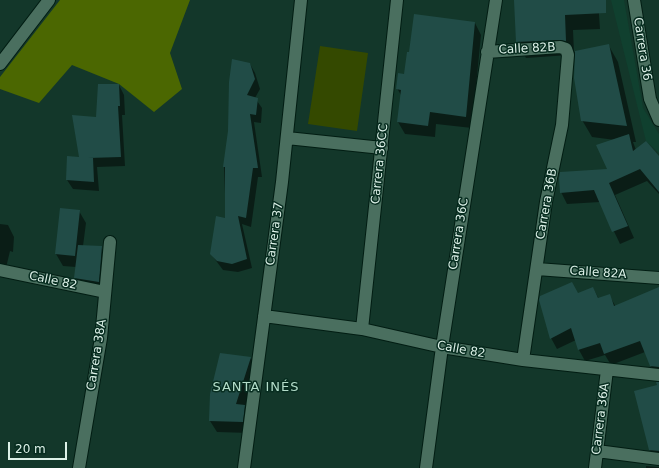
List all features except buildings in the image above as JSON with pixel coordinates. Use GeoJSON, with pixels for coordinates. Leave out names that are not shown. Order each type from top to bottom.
{"type":"FeatureCollection","features":[{"type":"Feature","properties":{"kind":"street"},"geometry":{"type":"LineString","coordinates":[[0,64],[49,0]]}},
{"type":"Feature","properties":{"kind":"street","name":"Carrera 37"},"geometry":{"type":"LineString","coordinates":[[244,468],[287,138],[301,0]]}},
{"type":"Feature","properties":{"kind":"street","name":"Carrera 36CC"},"geometry":{"type":"LineString","coordinates":[[362,329],[397,0]]}},
{"type":"Feature","properties":{"kind":"street","name":"Carrera 36C"},"geometry":{"type":"LineString","coordinates":[[426,468],[442,347],[487,52],[493,0]]}},
{"type":"Feature","properties":{"kind":"street","name":"Carrera 36"},"geometry":{"type":"LineString","coordinates":[[634,0],[650,99],[659,120]]}},
{"type":"Feature","properties":{"kind":"street","name":"Calle 82B"},"geometry":{"type":"LineString","coordinates":[[487,52],[560,47],[566,49]]}},
{"type":"Feature","properties":{"kind":"street","name":"Carrera 36B"},"geometry":{"type":"LineString","coordinates":[[523,360],[531,296],[537,268],[546,202],[562,125],[568,55],[566,49]]}},
{"type":"Feature","properties":{"kind":"street"},"geometry":{"type":"LineString","coordinates":[[287,138],[382,148]]}},
{"type":"Feature","properties":{"kind":"street","name":"Carrera 38A"},"geometry":{"type":"LineString","coordinates":[[79,468],[101,338],[110,242]]}},
{"type":"Feature","properties":{"kind":"street","name":"Calle 82A"},"geometry":{"type":"LineString","coordinates":[[537,268],[659,278]]}},
{"type":"Feature","properties":{"kind":"street","name":"Calle 82"},"geometry":{"type":"LineString","coordinates":[[0,270],[105,292]]}},
{"type":"Feature","properties":{"kind":"street","name":"Calle 82"},"geometry":{"type":"LineString","coordinates":[[264,316],[362,329],[442,347],[523,360],[659,375]]}},
{"type":"Feature","properties":{"kind":"street","name":"Carrera 36A"},"geometry":{"type":"LineString","coordinates":[[595,468],[607,370]]}},
{"type":"Feature","properties":{"kind":"street"},"geometry":{"type":"LineString","coordinates":[[597,451],[659,460]]}},
{"type":"Feature","properties":{"kind":"shaded area"},"geometry":{"type":"Polygon","coordinates":[[[611,0],[624,0],[643,108],[659,134],[659,153],[646,141],[611,0]]]}},
{"type":"Feature","properties":{"kind":"green space"},"geometry":{"type":"Polygon","coordinates":[[[60,0],[190,0],[170,53],[182,89],[154,112],[119,84],[72,65],[39,103],[0,89],[0,77],[60,0]]]}},
{"type":"Feature","properties":{"kind":"green space"},"geometry":{"type":"Polygon","coordinates":[[[320,46],[368,53],[357,131],[308,124],[320,46]]]}},
{"type":"Feature","properties":{"kind":"district","name":"SANTA INÉS"},"geometry":{"type":"Point","coordinates":[256,388]}}]}
